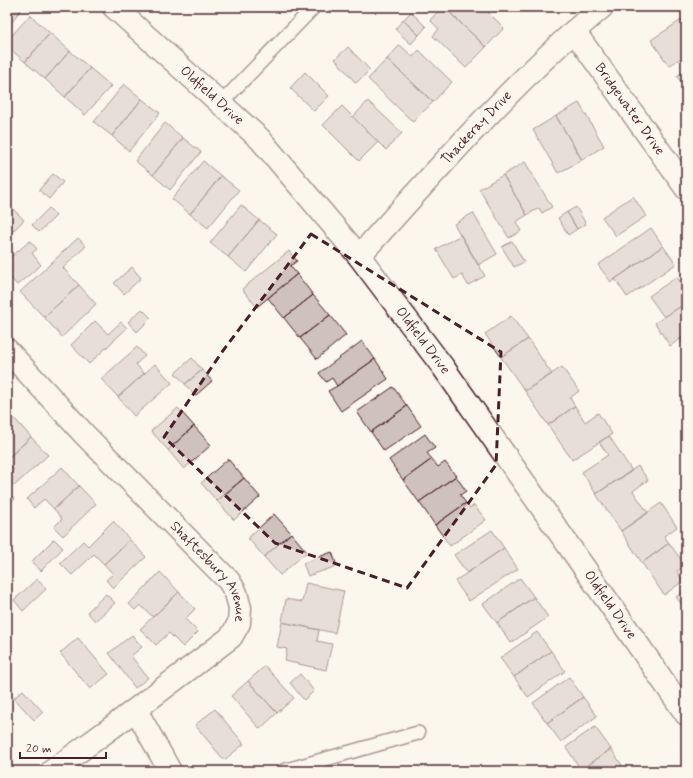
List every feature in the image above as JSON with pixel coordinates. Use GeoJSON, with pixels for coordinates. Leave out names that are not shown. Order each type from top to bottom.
{"type":"FeatureCollection","features":[{"type":"Feature","properties":{"kind":"street","name":"Oldfield Drive"},"geometry":{"type":"LineString","coordinates":[[114,7],[260,139],[359,256],[443,367],[686,714]]}},
{"type":"Feature","properties":{"kind":"street","name":"Thackeray Drive"},"geometry":{"type":"LineString","coordinates":[[359,256],[493,109],[574,31],[602,7]]}},
{"type":"Feature","properties":{"kind":"street","name":"Bridgewater Drive"},"geometry":{"type":"LineString","coordinates":[[574,31],[686,188]]}},
{"type":"Feature","properties":{"kind":"street","name":"Shaftesbury Avenue"},"geometry":{"type":"LineString","coordinates":[[7,350],[85,435],[229,581],[236,593],[240,608],[239,623],[231,637],[136,710],[52,771]]}},
{"type":"Feature","properties":{"kind":"street"},"geometry":{"type":"LineString","coordinates":[[136,710],[170,771]]}},
{"type":"Feature","properties":{"kind":"lane"},"geometry":{"type":"LineString","coordinates":[[221,103],[314,7]]}},
{"type":"Feature","properties":{"kind":"lane"},"geometry":{"type":"LineString","coordinates":[[283,771],[418,732]]}},
{"type":"Feature","properties":{"kind":"highlighted area"},"geometry":{"type":"Polygon","coordinates":[[[311,234],[501,352],[496,465],[407,588],[275,543],[164,437],[222,352],[311,234]]]}},
{"type":"Feature","properties":{"kind":"building"},"geometry":{"type":"Polygon","coordinates":[[[7,7],[23,7],[7,29],[7,7]]]}},
{"type":"Feature","properties":{"kind":"building"},"geometry":{"type":"Polygon","coordinates":[[[442,7],[444,7],[486,47],[466,68],[433,36],[439,29],[430,20],[442,7]]]}},
{"type":"Feature","properties":{"kind":"building"},"geometry":{"type":"Polygon","coordinates":[[[458,7],[483,7],[504,28],[486,47],[451,14],[458,7]]]}},
{"type":"Feature","properties":{"kind":"building"},"geometry":{"type":"Polygon","coordinates":[[[411,12],[426,27],[419,35],[403,20],[411,12]]]}},
{"type":"Feature","properties":{"kind":"building"},"geometry":{"type":"Polygon","coordinates":[[[30,15],[50,33],[25,62],[7,46],[7,41],[30,15]]]}},
{"type":"Feature","properties":{"kind":"building"},"geometry":{"type":"Polygon","coordinates":[[[686,17],[686,55],[669,66],[651,40],[686,17]]]}},
{"type":"Feature","properties":{"kind":"building"},"geometry":{"type":"Polygon","coordinates":[[[403,20],[419,35],[411,44],[395,29],[403,20]]]}},
{"type":"Feature","properties":{"kind":"building"},"geometry":{"type":"Polygon","coordinates":[[[50,33],[70,51],[45,79],[25,62],[50,33]]]}},
{"type":"Feature","properties":{"kind":"building"},"geometry":{"type":"Polygon","coordinates":[[[400,45],[413,57],[419,50],[452,82],[433,102],[387,59],[400,45]]]}},
{"type":"Feature","properties":{"kind":"building"},"geometry":{"type":"Polygon","coordinates":[[[348,47],[370,70],[356,83],[335,59],[348,47]]]}},
{"type":"Feature","properties":{"kind":"building"},"geometry":{"type":"Polygon","coordinates":[[[70,51],[90,68],[65,97],[45,79],[70,51]]]}},
{"type":"Feature","properties":{"kind":"building"},"geometry":{"type":"Polygon","coordinates":[[[387,59],[433,102],[413,122],[368,79],[387,59]]]}},
{"type":"Feature","properties":{"kind":"building"},"geometry":{"type":"Polygon","coordinates":[[[90,68],[111,86],[85,115],[65,97],[90,68]]]}},
{"type":"Feature","properties":{"kind":"building"},"geometry":{"type":"Polygon","coordinates":[[[686,70],[686,90],[677,76],[686,70]]]}},
{"type":"Feature","properties":{"kind":"building"},"geometry":{"type":"Polygon","coordinates":[[[305,72],[329,96],[314,111],[290,88],[305,72]]]}},
{"type":"Feature","properties":{"kind":"building"},"geometry":{"type":"Polygon","coordinates":[[[124,84],[142,99],[112,136],[94,122],[124,84]]]}},
{"type":"Feature","properties":{"kind":"building"},"geometry":{"type":"Polygon","coordinates":[[[142,99],[160,113],[129,151],[112,136],[142,99]]]}},
{"type":"Feature","properties":{"kind":"building"},"geometry":{"type":"Polygon","coordinates":[[[368,101],[402,133],[386,150],[353,117],[368,101]]]}},
{"type":"Feature","properties":{"kind":"building"},"geometry":{"type":"Polygon","coordinates":[[[579,103],[604,146],[582,160],[556,116],[579,103]]]}},
{"type":"Feature","properties":{"kind":"building"},"geometry":{"type":"Polygon","coordinates":[[[342,106],[378,142],[359,161],[323,125],[342,106]]]}},
{"type":"Feature","properties":{"kind":"building"},"geometry":{"type":"Polygon","coordinates":[[[556,116],[582,160],[558,173],[533,130],[556,116]]]}},
{"type":"Feature","properties":{"kind":"building"},"geometry":{"type":"Polygon","coordinates":[[[165,123],[183,138],[153,175],[135,161],[165,123]]]}},
{"type":"Feature","properties":{"kind":"building"},"geometry":{"type":"Polygon","coordinates":[[[183,138],[201,152],[170,190],[153,175],[183,138]]]}},
{"type":"Feature","properties":{"kind":"building"},"geometry":{"type":"Polygon","coordinates":[[[203,161],[221,176],[190,214],[172,199],[203,161]]]}},
{"type":"Feature","properties":{"kind":"building"},"geometry":{"type":"Polygon","coordinates":[[[525,162],[552,207],[542,213],[539,208],[527,215],[503,175],[525,162]]]}},
{"type":"Feature","properties":{"kind":"building"},"geometry":{"type":"Polygon","coordinates":[[[53,174],[63,182],[49,199],[39,190],[53,174]]]}},
{"type":"Feature","properties":{"kind":"building"},"geometry":{"type":"Polygon","coordinates":[[[503,175],[527,215],[516,222],[521,231],[509,238],[479,189],[503,175]]]}},
{"type":"Feature","properties":{"kind":"building"},"geometry":{"type":"Polygon","coordinates":[[[221,176],[239,190],[208,228],[190,214],[221,176]]]}},
{"type":"Feature","properties":{"kind":"building"},"geometry":{"type":"Polygon","coordinates":[[[633,196],[646,216],[616,236],[602,217],[633,196]]]}},
{"type":"Feature","properties":{"kind":"building"},"geometry":{"type":"Polygon","coordinates":[[[7,203],[24,220],[7,237],[7,203]]]}},
{"type":"Feature","properties":{"kind":"building"},"geometry":{"type":"Polygon","coordinates":[[[241,205],[259,220],[228,257],[210,243],[241,205]]]}},
{"type":"Feature","properties":{"kind":"building"},"geometry":{"type":"Polygon","coordinates":[[[576,207],[586,224],[577,229],[567,212],[576,207]]]}},
{"type":"Feature","properties":{"kind":"building"},"geometry":{"type":"Polygon","coordinates":[[[49,208],[56,216],[39,232],[32,225],[49,208]]]}},
{"type":"Feature","properties":{"kind":"building"},"geometry":{"type":"Polygon","coordinates":[[[567,212],[577,229],[568,235],[558,218],[567,212]]]}},
{"type":"Feature","properties":{"kind":"building"},"geometry":{"type":"Polygon","coordinates":[[[473,213],[497,254],[478,265],[454,224],[473,213]]]}},
{"type":"Feature","properties":{"kind":"building"},"geometry":{"type":"Polygon","coordinates":[[[259,220],[277,234],[246,272],[228,257],[259,220]]]}},
{"type":"Feature","properties":{"kind":"building"},"geometry":{"type":"Polygon","coordinates":[[[651,228],[663,246],[611,282],[598,265],[651,228]]]}},
{"type":"Feature","properties":{"kind":"building"},"geometry":{"type":"Polygon","coordinates":[[[461,235],[485,276],[468,285],[462,275],[454,279],[436,249],[461,235]]]}},
{"type":"Feature","properties":{"kind":"building"},"geometry":{"type":"Polygon","coordinates":[[[78,238],[86,246],[63,268],[79,285],[44,317],[20,292],[78,238]]]}},
{"type":"Feature","properties":{"kind":"building"},"geometry":{"type":"Polygon","coordinates":[[[30,241],[37,249],[32,253],[41,265],[17,285],[7,274],[7,260],[30,241]]]}},
{"type":"Feature","properties":{"kind":"building"},"geometry":{"type":"Polygon","coordinates":[[[512,241],[524,262],[514,267],[502,247],[512,241]]]}},
{"type":"Feature","properties":{"kind":"building"},"geometry":{"type":"Polygon","coordinates":[[[663,246],[676,264],[627,297],[615,279],[663,246]]]}},
{"type":"Feature","properties":{"kind":"building"},"geometry":{"type":"Polygon","coordinates":[[[289,251],[297,261],[290,266],[297,274],[257,307],[242,289],[289,251]]]}},
{"type":"Feature","properties":{"kind":"building"},"geometry":{"type":"Polygon","coordinates":[[[132,267],[141,278],[124,294],[114,283],[132,267]]]}},
{"type":"Feature","properties":{"kind":"building"},"geometry":{"type":"Polygon","coordinates":[[[297,274],[313,295],[284,318],[268,298],[297,274]]]}},
{"type":"Feature","properties":{"kind":"building"},"geometry":{"type":"Polygon","coordinates":[[[677,277],[682,286],[686,283],[686,303],[664,317],[649,296],[677,277]]]}},
{"type":"Feature","properties":{"kind":"building"},"geometry":{"type":"Polygon","coordinates":[[[79,285],[96,304],[62,337],[44,317],[79,285]]]}},
{"type":"Feature","properties":{"kind":"building"},"geometry":{"type":"Polygon","coordinates":[[[313,295],[330,315],[300,338],[284,318],[313,295]]]}},
{"type":"Feature","properties":{"kind":"building"},"geometry":{"type":"Polygon","coordinates":[[[686,303],[686,335],[670,346],[655,323],[686,303]]]}},
{"type":"Feature","properties":{"kind":"building"},"geometry":{"type":"Polygon","coordinates":[[[142,309],[151,318],[137,332],[128,322],[142,309]]]}},
{"type":"Feature","properties":{"kind":"building"},"geometry":{"type":"Polygon","coordinates":[[[330,315],[346,335],[317,359],[300,338],[330,315]]]}},
{"type":"Feature","properties":{"kind":"building"},"geometry":{"type":"Polygon","coordinates":[[[511,316],[528,339],[501,357],[485,334],[511,316]]]}},
{"type":"Feature","properties":{"kind":"building"},"geometry":{"type":"Polygon","coordinates":[[[95,321],[108,334],[121,322],[127,328],[89,364],[71,345],[95,321]]]}},
{"type":"Feature","properties":{"kind":"building"},"geometry":{"type":"Polygon","coordinates":[[[686,335],[686,350],[680,339],[686,335]]]}},
{"type":"Feature","properties":{"kind":"building"},"geometry":{"type":"Polygon","coordinates":[[[528,339],[552,374],[525,391],[501,357],[528,339]]]}},
{"type":"Feature","properties":{"kind":"building"},"geometry":{"type":"Polygon","coordinates":[[[362,341],[375,359],[337,386],[332,378],[326,382],[319,373],[362,341]]]}},
{"type":"Feature","properties":{"kind":"building"},"geometry":{"type":"Polygon","coordinates":[[[137,347],[145,356],[136,364],[144,374],[118,397],[101,379],[137,347]]]}},
{"type":"Feature","properties":{"kind":"building"},"geometry":{"type":"Polygon","coordinates":[[[192,358],[202,370],[185,384],[175,373],[192,358]]]}},
{"type":"Feature","properties":{"kind":"building"},"geometry":{"type":"Polygon","coordinates":[[[375,359],[388,379],[341,411],[328,391],[375,359]]]}},
{"type":"Feature","properties":{"kind":"building"},"geometry":{"type":"Polygon","coordinates":[[[155,364],[172,383],[134,416],[118,397],[155,364]]]}},
{"type":"Feature","properties":{"kind":"building"},"geometry":{"type":"Polygon","coordinates":[[[562,367],[579,391],[570,398],[575,406],[548,425],[525,391],[562,367]]]}},
{"type":"Feature","properties":{"kind":"building"},"geometry":{"type":"Polygon","coordinates":[[[202,370],[212,381],[195,396],[185,384],[202,370]]]}},
{"type":"Feature","properties":{"kind":"building"},"geometry":{"type":"Polygon","coordinates":[[[393,387],[407,406],[371,432],[357,412],[393,387]]]}},
{"type":"Feature","properties":{"kind":"building"},"geometry":{"type":"Polygon","coordinates":[[[407,406],[421,426],[384,451],[371,432],[407,406]]]}},
{"type":"Feature","properties":{"kind":"building"},"geometry":{"type":"Polygon","coordinates":[[[575,406],[585,422],[598,413],[612,434],[572,460],[548,425],[575,406]]]}},
{"type":"Feature","properties":{"kind":"building"},"geometry":{"type":"Polygon","coordinates":[[[178,408],[194,426],[168,450],[151,431],[178,408]]]}},
{"type":"Feature","properties":{"kind":"building"},"geometry":{"type":"Polygon","coordinates":[[[14,418],[31,437],[7,459],[7,424],[14,418]]]}},
{"type":"Feature","properties":{"kind":"building"},"geometry":{"type":"Polygon","coordinates":[[[194,426],[211,445],[184,469],[168,450],[194,426]]]}},
{"type":"Feature","properties":{"kind":"building"},"geometry":{"type":"Polygon","coordinates":[[[425,434],[435,448],[427,453],[432,459],[403,480],[389,460],[425,434]]]}},
{"type":"Feature","properties":{"kind":"building"},"geometry":{"type":"Polygon","coordinates":[[[609,436],[632,471],[596,494],[582,472],[608,455],[599,442],[609,436]]]}},
{"type":"Feature","properties":{"kind":"building"},"geometry":{"type":"Polygon","coordinates":[[[31,437],[48,455],[14,486],[7,479],[7,476],[14,470],[7,463],[7,459],[31,437]]]}},
{"type":"Feature","properties":{"kind":"building"},"geometry":{"type":"Polygon","coordinates":[[[228,459],[244,478],[217,501],[201,483],[228,459]]]}},
{"type":"Feature","properties":{"kind":"building"},"geometry":{"type":"Polygon","coordinates":[[[432,459],[438,467],[445,462],[456,476],[419,502],[403,480],[432,459]]]}},
{"type":"Feature","properties":{"kind":"building"},"geometry":{"type":"Polygon","coordinates":[[[638,466],[648,480],[633,491],[648,513],[621,531],[596,494],[638,466]]]}},
{"type":"Feature","properties":{"kind":"building"},"geometry":{"type":"Polygon","coordinates":[[[62,467],[79,486],[54,509],[44,499],[34,508],[27,499],[62,467]]]}},
{"type":"Feature","properties":{"kind":"building"},"geometry":{"type":"Polygon","coordinates":[[[456,476],[466,491],[460,495],[466,503],[435,525],[419,502],[456,476]]]}},
{"type":"Feature","properties":{"kind":"building"},"geometry":{"type":"Polygon","coordinates":[[[244,478],[260,497],[234,520],[217,501],[244,478]]]}},
{"type":"Feature","properties":{"kind":"building"},"geometry":{"type":"Polygon","coordinates":[[[79,486],[96,504],[63,536],[54,527],[62,519],[54,509],[79,486]]]}},
{"type":"Feature","properties":{"kind":"building"},"geometry":{"type":"Polygon","coordinates":[[[7,491],[15,499],[7,507],[7,491]]]}},
{"type":"Feature","properties":{"kind":"building"},"geometry":{"type":"Polygon","coordinates":[[[466,503],[470,508],[474,505],[486,520],[450,546],[435,525],[466,503]]]}},
{"type":"Feature","properties":{"kind":"building"},"geometry":{"type":"Polygon","coordinates":[[[661,503],[677,527],[664,536],[669,543],[642,563],[621,531],[661,503]]]}},
{"type":"Feature","properties":{"kind":"building"},"geometry":{"type":"Polygon","coordinates":[[[274,514],[291,533],[264,557],[248,538],[274,514]]]}},
{"type":"Feature","properties":{"kind":"building"},"geometry":{"type":"Polygon","coordinates":[[[113,521],[130,540],[104,564],[94,554],[72,575],[60,563],[83,541],[88,546],[113,521]]]}},
{"type":"Feature","properties":{"kind":"building"},"geometry":{"type":"Polygon","coordinates":[[[492,530],[504,548],[467,573],[454,555],[492,530]]]}},
{"type":"Feature","properties":{"kind":"building"},"geometry":{"type":"Polygon","coordinates":[[[291,533],[307,552],[280,575],[264,557],[291,533]]]}},
{"type":"Feature","properties":{"kind":"building"},"geometry":{"type":"Polygon","coordinates":[[[54,539],[63,548],[41,571],[32,561],[54,539]]]}},
{"type":"Feature","properties":{"kind":"building"},"geometry":{"type":"Polygon","coordinates":[[[130,540],[146,557],[113,588],[106,580],[113,574],[104,564],[130,540]]]}},
{"type":"Feature","properties":{"kind":"building"},"geometry":{"type":"Polygon","coordinates":[[[669,543],[685,565],[677,571],[683,581],[664,595],[642,563],[669,543]]]}},
{"type":"Feature","properties":{"kind":"building"},"geometry":{"type":"Polygon","coordinates":[[[504,548],[518,569],[469,601],[455,581],[504,548]]]}},
{"type":"Feature","properties":{"kind":"building"},"geometry":{"type":"Polygon","coordinates":[[[332,552],[337,566],[308,576],[303,563],[332,552]]]}},
{"type":"Feature","properties":{"kind":"building"},"geometry":{"type":"Polygon","coordinates":[[[160,572],[179,592],[153,617],[140,605],[135,610],[129,604],[160,572]]]}},
{"type":"Feature","properties":{"kind":"building"},"geometry":{"type":"Polygon","coordinates":[[[520,578],[534,597],[497,623],[483,604],[520,578]]]}},
{"type":"Feature","properties":{"kind":"building"},"geometry":{"type":"Polygon","coordinates":[[[37,579],[46,589],[23,611],[14,600],[37,579]]]}},
{"type":"Feature","properties":{"kind":"building"},"geometry":{"type":"Polygon","coordinates":[[[306,583],[344,591],[335,633],[282,622],[286,599],[302,602],[306,583]]]}},
{"type":"Feature","properties":{"kind":"building"},"geometry":{"type":"Polygon","coordinates":[[[686,590],[686,610],[676,597],[686,590]]]}},
{"type":"Feature","properties":{"kind":"building"},"geometry":{"type":"Polygon","coordinates":[[[179,592],[195,609],[185,619],[198,632],[183,647],[169,633],[156,645],[140,629],[179,592]]]}},
{"type":"Feature","properties":{"kind":"building"},"geometry":{"type":"Polygon","coordinates":[[[106,594],[115,603],[95,621],[87,612],[106,594]]]}},
{"type":"Feature","properties":{"kind":"building"},"geometry":{"type":"Polygon","coordinates":[[[534,597],[548,617],[511,643],[497,623],[534,597]]]}},
{"type":"Feature","properties":{"kind":"building"},"geometry":{"type":"Polygon","coordinates":[[[282,622],[319,630],[317,641],[332,644],[326,670],[285,661],[287,649],[277,647],[282,622]]]}},
{"type":"Feature","properties":{"kind":"building"},"geometry":{"type":"Polygon","coordinates":[[[537,632],[551,651],[514,677],[500,658],[537,632]]]}},
{"type":"Feature","properties":{"kind":"building"},"geometry":{"type":"Polygon","coordinates":[[[132,635],[142,647],[131,656],[148,678],[135,688],[109,653],[132,635]]]}},
{"type":"Feature","properties":{"kind":"building"},"geometry":{"type":"Polygon","coordinates":[[[78,638],[109,674],[90,689],[60,653],[78,638]]]}},
{"type":"Feature","properties":{"kind":"building"},"geometry":{"type":"Polygon","coordinates":[[[551,651],[565,671],[528,697],[514,677],[551,651]]]}},
{"type":"Feature","properties":{"kind":"building"},"geometry":{"type":"Polygon","coordinates":[[[265,666],[294,698],[277,713],[248,681],[265,666]]]}},
{"type":"Feature","properties":{"kind":"building"},"geometry":{"type":"Polygon","coordinates":[[[300,674],[314,691],[304,700],[290,683],[300,674]]]}},
{"type":"Feature","properties":{"kind":"building"},"geometry":{"type":"Polygon","coordinates":[[[569,677],[583,697],[547,723],[533,703],[569,677]]]}},
{"type":"Feature","properties":{"kind":"building"},"geometry":{"type":"Polygon","coordinates":[[[248,681],[277,713],[260,729],[231,696],[248,681]]]}},
{"type":"Feature","properties":{"kind":"building"},"geometry":{"type":"Polygon","coordinates":[[[23,690],[43,712],[34,720],[14,698],[23,690]]]}},
{"type":"Feature","properties":{"kind":"building"},"geometry":{"type":"Polygon","coordinates":[[[583,697],[597,716],[561,742],[547,723],[583,697]]]}},
{"type":"Feature","properties":{"kind":"building"},"geometry":{"type":"Polygon","coordinates":[[[215,709],[244,744],[224,760],[195,725],[215,709]]]}},
{"type":"Feature","properties":{"kind":"building"},"geometry":{"type":"Polygon","coordinates":[[[595,727],[611,749],[581,770],[566,747],[595,727]]]}},
{"type":"Feature","properties":{"kind":"building"},"geometry":{"type":"Polygon","coordinates":[[[611,749],[626,771],[581,770],[611,749]]]}}]}
